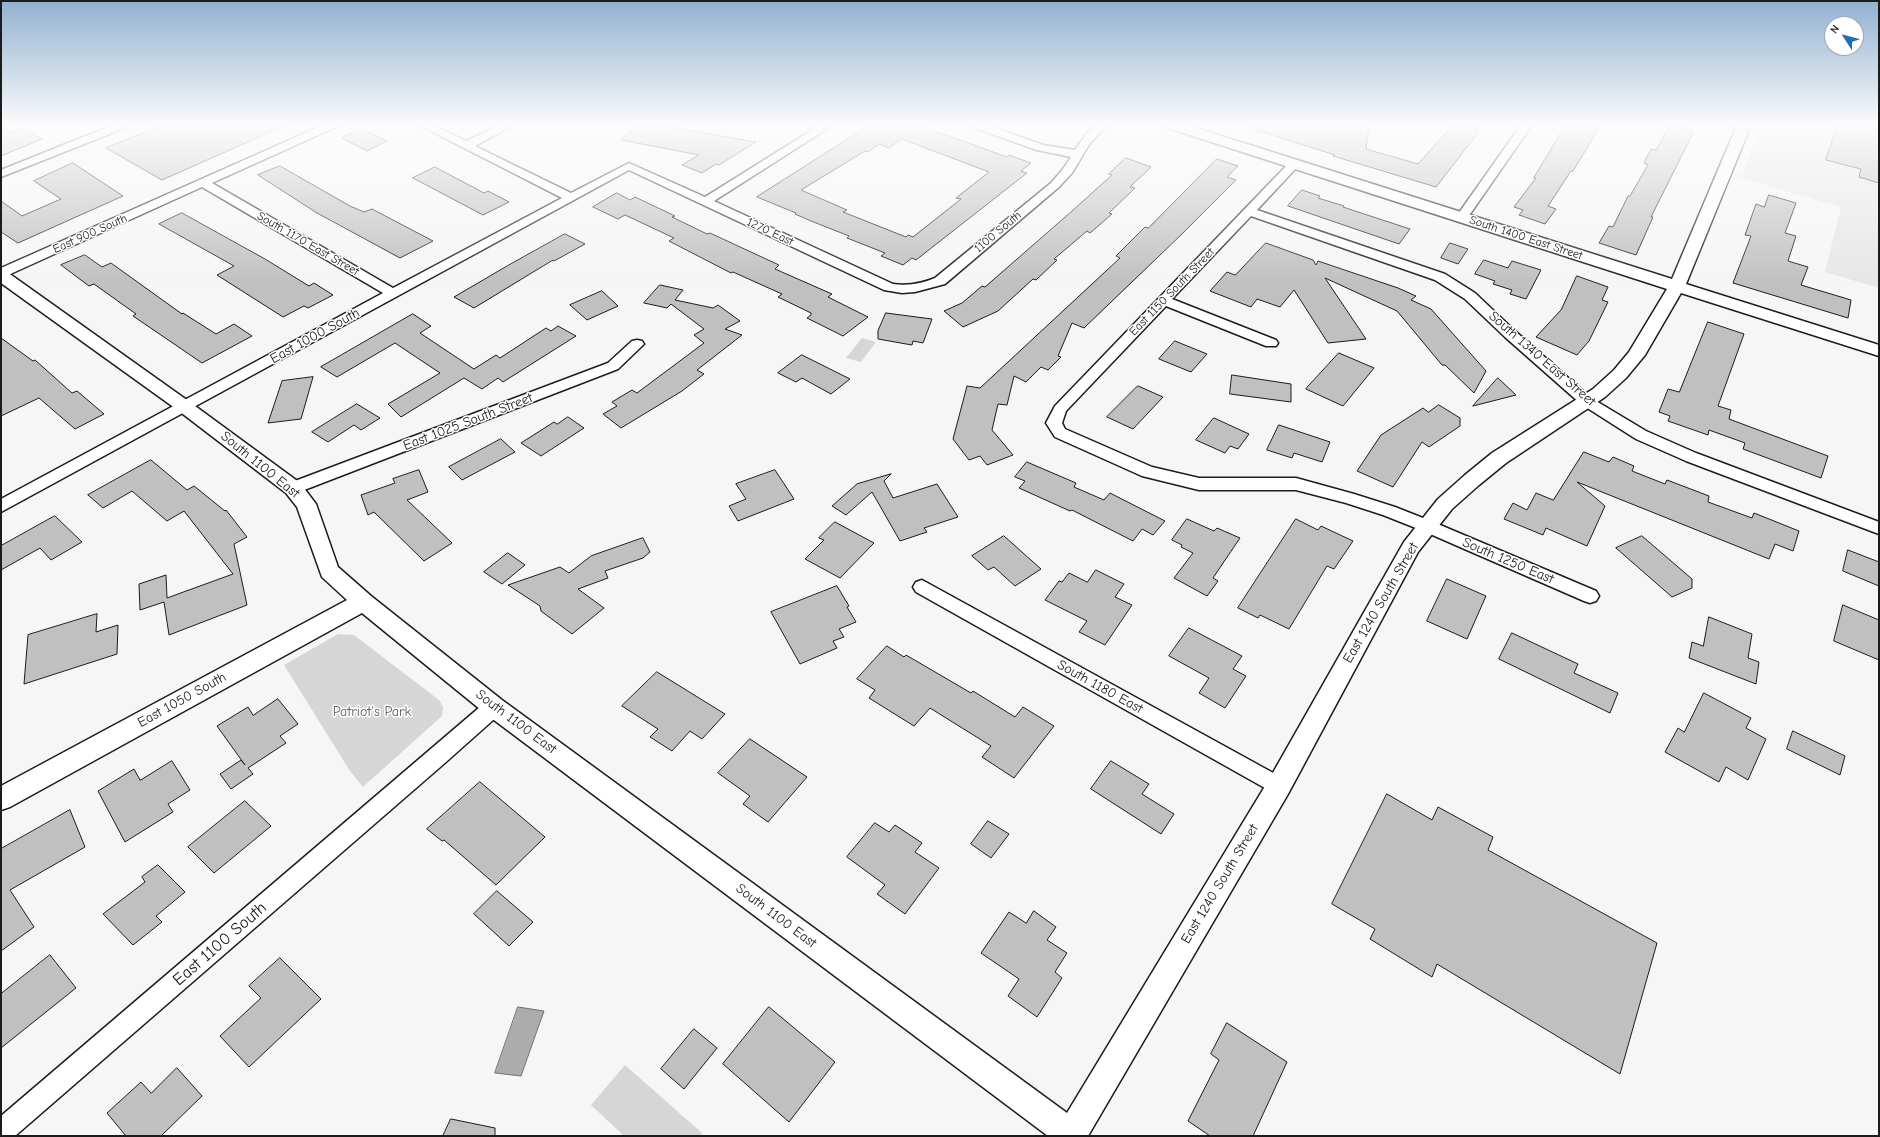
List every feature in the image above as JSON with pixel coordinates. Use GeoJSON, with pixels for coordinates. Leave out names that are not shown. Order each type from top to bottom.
{"type":"FeatureCollection","features":[{"type":"Feature","properties":{"kind":"street","name":"East 900 South"},"geometry":{"type":"LineString","coordinates":[[1,274],[214,178]]}},
{"type":"Feature","properties":{"kind":"street"},"geometry":{"type":"LineString","coordinates":[[532,178],[572,198]]}},
{"type":"Feature","properties":{"kind":"street","name":"East 1000 South"},"geometry":{"type":"LineString","coordinates":[[1,506],[392,293],[608,178]]}},
{"type":"Feature","properties":{"kind":"street","name":"1270 East"},"geometry":{"type":"LineString","coordinates":[[654,178],[889,287],[901,290],[913,289]]}},
{"type":"Feature","properties":{"kind":"street"},"geometry":{"type":"LineString","coordinates":[[705,202],[743,178]]}},
{"type":"Feature","properties":{"kind":"street","name":"1100 South"},"geometry":{"type":"LineString","coordinates":[[913,289],[928,286],[946,276],[1055,185],[1061,178]]}},
{"type":"Feature","properties":{"kind":"street","name":"East 1150 South Street"},"geometry":{"type":"LineString","coordinates":[[1054,423],[1060,408],[1165,301],[1281,178]]}},
{"type":"Feature","properties":{"kind":"street","name":"South 1400 East Street"},"geometry":{"type":"LineString","coordinates":[[1339,178],[1879,351]]}},
{"type":"Feature","properties":{"kind":"street"},"geometry":{"type":"LineString","coordinates":[[1462,217],[1490,178]]}},
{"type":"Feature","properties":{"kind":"street","name":"East 1240 South Street"},"geometry":{"type":"LineString","coordinates":[[1071,1135],[1278,786],[1410,549],[1445,504],[1499,458],[1586,401],[1620,374],[1636,356],[1677,286],[1722,178]]}},
{"type":"Feature","properties":{"kind":"street","name":"South 1170 East Street"},"geometry":{"type":"LineString","coordinates":[[203,183],[392,293]]}},
{"type":"Feature","properties":{"kind":"street","name":"South 1340 East Street"},"geometry":{"type":"LineString","coordinates":[[1249,211],[1440,277],[1470,296],[1510,334],[1586,401],[1641,435],[1691,457],[1879,528]]}},
{"type":"Feature","properties":{"kind":"street","name":"South 1100 East"},"geometry":{"type":"LineString","coordinates":[[1,274],[185,407],[293,488],[306,504],[329,571],[363,602],[494,707],[1071,1135]]}},
{"type":"Feature","properties":{"kind":"street"},"geometry":{"type":"LineString","coordinates":[[1165,301],[1271,343]]}},
{"type":"Feature","properties":{"kind":"street","name":"East 1025 South Street"},"geometry":{"type":"LineString","coordinates":[[293,488],[613,366],[637,344]]}},
{"type":"Feature","properties":{"kind":"street","name":"South 1250 East"},"geometry":{"type":"LineString","coordinates":[[1054,423],[1060,433],[1148,472],[1199,484],[1296,484],[1382,509],[1427,526],[1590,596]]}},
{"type":"Feature","properties":{"kind":"street","name":"South 1180 East"},"geometry":{"type":"LineString","coordinates":[[922,587],[1278,786]]}},
{"type":"Feature","properties":{"kind":"street","name":"East 1050 South"},"geometry":{"type":"LineString","coordinates":[[1,799],[363,602]]}},
{"type":"Feature","properties":{"kind":"street","name":"East 1100 South"},"geometry":{"type":"LineString","coordinates":[[1,1132],[439,756],[494,707]]}},
{"type":"Feature","properties":{"kind":"shaded area"},"geometry":{"type":"Polygon","coordinates":[[[1741,178],[1879,178],[1879,288],[1825,272],[1841,207],[1741,178]]]}},
{"type":"Feature","properties":{"kind":"shaded area"},"geometry":{"type":"Polygon","coordinates":[[[518,1007],[544,1011],[521,1076],[495,1073],[518,1007]]]}},
{"type":"Feature","properties":{"kind":"green space"},"geometry":{"type":"Polygon","coordinates":[[[862,338],[876,342],[861,362],[846,358],[862,338]]]}},
{"type":"Feature","properties":{"kind":"green space","name":"Patriot's Park"},"geometry":{"type":"Polygon","coordinates":[[[338,634],[354,635],[439,700],[443,707],[442,716],[363,787],[350,771],[284,665],[338,634]]]}},
{"type":"Feature","properties":{"kind":"green space"},"geometry":{"type":"Polygon","coordinates":[[[625,1065],[702,1133],[700,1136],[624,1136],[591,1105],[625,1065]]]}},
{"type":"Feature","properties":{"kind":"building"},"geometry":{"type":"Polygon","coordinates":[[[40,178],[96,178],[123,196],[18,243],[1,232],[1,201],[22,216],[61,199],[34,181],[40,178]]]}},
{"type":"Feature","properties":{"kind":"building"},"geometry":{"type":"Polygon","coordinates":[[[263,178],[301,178],[350,206],[364,212],[372,209],[433,241],[400,258],[317,213],[263,178]]]}},
{"type":"Feature","properties":{"kind":"building"},"geometry":{"type":"Polygon","coordinates":[[[413,178],[456,178],[484,193],[488,191],[509,202],[483,215],[413,178]]]}},
{"type":"Feature","properties":{"kind":"building"},"geometry":{"type":"Polygon","coordinates":[[[787,178],[821,178],[801,190],[847,210],[843,212],[906,237],[908,235],[913,237],[961,199],[956,198],[981,178],[1021,178],[916,260],[912,258],[903,265],[881,256],[885,253],[847,238],[849,236],[795,214],[796,213],[757,197],[787,178]]]}},
{"type":"Feature","properties":{"kind":"building"},"geometry":{"type":"Polygon","coordinates":[[[1109,178],[1139,178],[1130,187],[1135,188],[1109,213],[1112,214],[1090,233],[1087,231],[1054,259],[1057,260],[1036,280],[1033,279],[998,311],[963,327],[944,311],[962,303],[982,286],[985,287],[1109,178]]]}},
{"type":"Feature","properties":{"kind":"building"},"geometry":{"type":"Polygon","coordinates":[[[1198,178],[1230,178],[1236,180],[1084,328],[1072,323],[1058,356],[1061,357],[1048,370],[1041,367],[1026,382],[1014,376],[1007,405],[998,404],[992,430],[1013,455],[987,465],[980,456],[969,460],[953,439],[967,386],[980,388],[1120,258],[1116,256],[1145,227],[1148,228],[1198,178]]]}},
{"type":"Feature","properties":{"kind":"building"},"geometry":{"type":"Polygon","coordinates":[[[1406,178],[1443,178],[1436,187],[1406,178]]]}},
{"type":"Feature","properties":{"kind":"building"},"geometry":{"type":"Polygon","coordinates":[[[1536,178],[1566,178],[1548,206],[1556,209],[1545,224],[1519,215],[1523,210],[1514,207],[1536,178]]]}},
{"type":"Feature","properties":{"kind":"building"},"geometry":{"type":"Polygon","coordinates":[[[1640,178],[1670,178],[1651,217],[1653,217],[1636,255],[1599,243],[1609,226],[1613,227],[1628,196],[1630,196],[1640,178]]]}},
{"type":"Feature","properties":{"kind":"building"},"geometry":{"type":"Polygon","coordinates":[[[1863,178],[1879,178],[1879,183],[1863,178]]]}},
{"type":"Feature","properties":{"kind":"building"},"geometry":{"type":"Polygon","coordinates":[[[1302,190],[1320,196],[1318,198],[1410,229],[1399,244],[1288,206],[1302,190]]]}},
{"type":"Feature","properties":{"kind":"building"},"geometry":{"type":"Polygon","coordinates":[[[617,193],[630,200],[635,197],[675,216],[672,217],[707,234],[710,233],[779,265],[775,269],[832,294],[828,297],[868,317],[843,336],[807,318],[811,315],[811,313],[778,297],[782,294],[733,272],[731,273],[669,241],[674,238],[625,215],[618,219],[593,207],[617,193]]]}},
{"type":"Feature","properties":{"kind":"building"},"geometry":{"type":"Polygon","coordinates":[[[1769,195],[1796,203],[1785,233],[1796,236],[1788,261],[1808,267],[1801,285],[1851,300],[1848,318],[1733,283],[1751,236],[1745,235],[1756,204],[1764,207],[1769,195]]]}},
{"type":"Feature","properties":{"kind":"building"},"geometry":{"type":"Polygon","coordinates":[[[182,213],[265,259],[309,286],[314,283],[333,295],[308,308],[304,306],[283,317],[217,275],[234,266],[159,224],[182,213]]]}},
{"type":"Feature","properties":{"kind":"building"},"geometry":{"type":"Polygon","coordinates":[[[565,234],[585,244],[554,261],[553,260],[474,308],[454,297],[507,266],[565,234]]]}},
{"type":"Feature","properties":{"kind":"building"},"geometry":{"type":"Polygon","coordinates":[[[1266,243],[1313,260],[1316,265],[1318,261],[1398,288],[1416,296],[1411,300],[1431,309],[1486,371],[1474,393],[1445,365],[1442,365],[1397,311],[1325,278],[1366,339],[1328,343],[1294,290],[1280,307],[1257,299],[1251,307],[1210,291],[1227,272],[1235,275],[1266,243]]]}},
{"type":"Feature","properties":{"kind":"building"},"geometry":{"type":"Polygon","coordinates":[[[1450,243],[1468,249],[1458,264],[1441,258],[1450,243]]]}},
{"type":"Feature","properties":{"kind":"building"},"geometry":{"type":"Polygon","coordinates":[[[85,255],[102,267],[111,263],[182,314],[183,313],[216,334],[234,324],[252,336],[202,363],[133,316],[136,314],[94,284],[89,286],[61,265],[85,255]]]}},
{"type":"Feature","properties":{"kind":"building"},"geometry":{"type":"Polygon","coordinates":[[[1484,260],[1508,268],[1512,261],[1541,270],[1526,299],[1510,294],[1512,290],[1493,284],[1495,281],[1475,274],[1484,260]]]}},
{"type":"Feature","properties":{"kind":"building"},"geometry":{"type":"Polygon","coordinates":[[[1577,276],[1608,287],[1602,300],[1608,302],[1589,341],[1577,355],[1536,337],[1561,310],[1577,276]]]}},
{"type":"Feature","properties":{"kind":"building"},"geometry":{"type":"Polygon","coordinates":[[[660,285],[683,290],[675,300],[713,308],[718,305],[740,321],[725,329],[742,335],[697,370],[704,374],[682,391],[621,428],[603,414],[617,406],[612,402],[632,390],[637,393],[704,343],[694,335],[704,329],[671,304],[667,308],[644,303],[660,285]]]}},
{"type":"Feature","properties":{"kind":"building"},"geometry":{"type":"Polygon","coordinates":[[[602,291],[618,306],[587,320],[570,305],[602,291]]]}},
{"type":"Feature","properties":{"kind":"building"},"geometry":{"type":"Polygon","coordinates":[[[886,313],[932,319],[923,343],[913,341],[912,345],[878,339],[878,331],[886,313]]]}},
{"type":"Feature","properties":{"kind":"building"},"geometry":{"type":"Polygon","coordinates":[[[413,314],[431,326],[420,333],[474,369],[496,355],[500,358],[546,328],[551,331],[558,326],[576,336],[503,382],[498,378],[482,389],[464,378],[401,417],[388,404],[440,373],[395,343],[337,377],[321,367],[413,314]]]}},
{"type":"Feature","properties":{"kind":"building"},"geometry":{"type":"Polygon","coordinates":[[[1708,322],[1744,334],[1718,406],[1731,410],[1729,419],[1828,456],[1821,478],[1743,449],[1745,443],[1709,430],[1708,435],[1668,421],[1670,416],[1659,412],[1668,389],[1679,392],[1708,322]]]}},
{"type":"Feature","properties":{"kind":"building"},"geometry":{"type":"Polygon","coordinates":[[[1,338],[33,361],[35,360],[72,393],[77,391],[104,414],[75,429],[39,398],[1,416],[1,338]]]}},
{"type":"Feature","properties":{"kind":"building"},"geometry":{"type":"Polygon","coordinates":[[[1175,341],[1207,354],[1191,372],[1159,359],[1175,341]]]}},
{"type":"Feature","properties":{"kind":"building"},"geometry":{"type":"Polygon","coordinates":[[[1339,353],[1374,368],[1343,406],[1306,389],[1339,353]]]}},
{"type":"Feature","properties":{"kind":"building"},"geometry":{"type":"Polygon","coordinates":[[[802,355],[850,379],[831,394],[802,378],[796,382],[778,373],[802,355]]]}},
{"type":"Feature","properties":{"kind":"building"},"geometry":{"type":"Polygon","coordinates":[[[1232,375],[1291,384],[1291,402],[1230,394],[1232,375]]]}},
{"type":"Feature","properties":{"kind":"building"},"geometry":{"type":"Polygon","coordinates":[[[313,377],[301,419],[268,423],[282,381],[313,377]]]}},
{"type":"Feature","properties":{"kind":"building"},"geometry":{"type":"Polygon","coordinates":[[[1498,378],[1516,395],[1473,406],[1498,378]]]}},
{"type":"Feature","properties":{"kind":"building"},"geometry":{"type":"Polygon","coordinates":[[[1138,386],[1163,397],[1133,429],[1107,417],[1138,386]]]}},
{"type":"Feature","properties":{"kind":"building"},"geometry":{"type":"Polygon","coordinates":[[[357,404],[380,418],[361,430],[354,425],[328,442],[312,432],[357,404]]]}},
{"type":"Feature","properties":{"kind":"building"},"geometry":{"type":"Polygon","coordinates":[[[1439,405],[1460,418],[1460,426],[1429,447],[1422,442],[1393,487],[1357,471],[1381,435],[1423,408],[1428,412],[1439,405]]]}},
{"type":"Feature","properties":{"kind":"building"},"geometry":{"type":"Polygon","coordinates":[[[568,417],[584,428],[541,456],[521,443],[554,422],[557,424],[568,417]]]}},
{"type":"Feature","properties":{"kind":"building"},"geometry":{"type":"Polygon","coordinates":[[[1214,418],[1249,434],[1238,449],[1230,446],[1225,453],[1196,440],[1214,418]]]}},
{"type":"Feature","properties":{"kind":"building"},"geometry":{"type":"Polygon","coordinates":[[[1279,425],[1330,442],[1322,462],[1294,453],[1292,458],[1267,450],[1279,425]]]}},
{"type":"Feature","properties":{"kind":"building"},"geometry":{"type":"Polygon","coordinates":[[[501,439],[515,452],[462,480],[449,467],[501,439]]]}},
{"type":"Feature","properties":{"kind":"building"},"geometry":{"type":"Polygon","coordinates":[[[1584,452],[1609,462],[1613,457],[1634,466],[1632,471],[1665,484],[1667,480],[1709,496],[1708,502],[1752,518],[1754,513],[1799,531],[1793,551],[1775,544],[1769,559],[1577,482],[1605,506],[1587,546],[1546,528],[1543,535],[1504,519],[1513,503],[1527,510],[1536,493],[1553,500],[1584,452]]]}},
{"type":"Feature","properties":{"kind":"building"},"geometry":{"type":"Polygon","coordinates":[[[151,460],[187,490],[194,486],[225,511],[226,510],[247,537],[234,544],[247,605],[169,635],[164,602],[140,610],[139,584],[166,575],[167,598],[233,574],[184,511],[167,521],[132,491],[103,508],[88,495],[151,460]]]}},
{"type":"Feature","properties":{"kind":"building"},"geometry":{"type":"Polygon","coordinates":[[[1027,462],[1076,483],[1074,487],[1104,500],[1110,493],[1165,521],[1153,535],[1142,529],[1133,541],[1072,510],[1070,511],[1019,488],[1025,481],[1015,477],[1027,462]]]}},
{"type":"Feature","properties":{"kind":"building"},"geometry":{"type":"Polygon","coordinates":[[[419,470],[428,492],[407,500],[452,543],[424,561],[374,512],[368,515],[361,495],[395,483],[393,479],[419,470]]]}},
{"type":"Feature","properties":{"kind":"building"},"geometry":{"type":"Polygon","coordinates":[[[775,470],[794,499],[738,521],[729,506],[746,499],[736,484],[775,470]]]}},
{"type":"Feature","properties":{"kind":"building"},"geometry":{"type":"Polygon","coordinates":[[[891,474],[884,481],[893,498],[937,484],[958,517],[924,528],[927,532],[900,541],[872,492],[846,515],[832,506],[857,484],[891,474]]]}},
{"type":"Feature","properties":{"kind":"building"},"geometry":{"type":"Polygon","coordinates":[[[55,516],[82,542],[51,560],[40,548],[1,570],[1,546],[55,516]]]}},
{"type":"Feature","properties":{"kind":"building"},"geometry":{"type":"Polygon","coordinates":[[[1187,519],[1214,531],[1217,528],[1240,538],[1213,578],[1218,581],[1207,596],[1174,578],[1193,553],[1181,547],[1182,545],[1172,540],[1187,519]]]}},
{"type":"Feature","properties":{"kind":"building"},"geometry":{"type":"Polygon","coordinates":[[[1296,519],[1318,530],[1321,526],[1353,541],[1334,569],[1327,566],[1289,629],[1260,615],[1258,618],[1238,608],[1296,519]]]}},
{"type":"Feature","properties":{"kind":"building"},"geometry":{"type":"Polygon","coordinates":[[[835,522],[874,543],[840,578],[805,559],[824,540],[819,538],[835,522]]]}},
{"type":"Feature","properties":{"kind":"building"},"geometry":{"type":"Polygon","coordinates":[[[1004,536],[1041,569],[1015,586],[994,567],[988,570],[972,556],[1004,536]]]}},
{"type":"Feature","properties":{"kind":"building"},"geometry":{"type":"Polygon","coordinates":[[[1642,536],[1692,579],[1692,588],[1672,597],[1616,548],[1642,536]]]}},
{"type":"Feature","properties":{"kind":"building"},"geometry":{"type":"Polygon","coordinates":[[[643,538],[650,552],[643,558],[605,571],[608,578],[578,589],[604,608],[572,634],[541,611],[540,606],[508,585],[560,567],[569,573],[591,556],[643,538]]]}},
{"type":"Feature","properties":{"kind":"building"},"geometry":{"type":"Polygon","coordinates":[[[1848,550],[1879,562],[1879,586],[1843,571],[1848,550]]]}},
{"type":"Feature","properties":{"kind":"building"},"geometry":{"type":"Polygon","coordinates":[[[508,553],[525,565],[502,584],[484,572],[508,553]]]}},
{"type":"Feature","properties":{"kind":"building"},"geometry":{"type":"Polygon","coordinates":[[[1096,570],[1124,584],[1115,597],[1132,605],[1105,645],[1079,632],[1087,621],[1045,600],[1059,581],[1062,582],[1069,573],[1087,582],[1096,570]]]}},
{"type":"Feature","properties":{"kind":"building"},"geometry":{"type":"Polygon","coordinates":[[[1447,579],[1486,596],[1467,639],[1427,621],[1447,579]]]}},
{"type":"Feature","properties":{"kind":"building"},"geometry":{"type":"Polygon","coordinates":[[[837,586],[849,606],[847,607],[856,622],[839,629],[844,637],[833,641],[837,648],[800,664],[771,612],[837,586]]]}},
{"type":"Feature","properties":{"kind":"building"},"geometry":{"type":"Polygon","coordinates":[[[1843,605],[1879,620],[1879,660],[1834,641],[1843,605]]]}},
{"type":"Feature","properties":{"kind":"building"},"geometry":{"type":"Polygon","coordinates":[[[97,614],[96,632],[118,625],[117,654],[24,684],[28,635],[97,614]]]}},
{"type":"Feature","properties":{"kind":"building"},"geometry":{"type":"Polygon","coordinates":[[[1709,617],[1752,634],[1748,658],[1759,662],[1756,684],[1689,658],[1692,642],[1703,646],[1709,617]]]}},
{"type":"Feature","properties":{"kind":"building"},"geometry":{"type":"Polygon","coordinates":[[[1189,628],[1242,656],[1233,669],[1246,676],[1225,708],[1199,693],[1209,678],[1169,656],[1189,628]]]}},
{"type":"Feature","properties":{"kind":"building"},"geometry":{"type":"Polygon","coordinates":[[[1512,633],[1578,664],[1574,673],[1618,693],[1610,713],[1499,659],[1512,633]]]}},
{"type":"Feature","properties":{"kind":"building"},"geometry":{"type":"Polygon","coordinates":[[[887,646],[904,657],[906,655],[971,693],[973,691],[1015,717],[1023,707],[1054,726],[1014,778],[982,757],[991,746],[930,708],[914,726],[869,698],[875,690],[857,679],[887,646]]]}},
{"type":"Feature","properties":{"kind":"building"},"geometry":{"type":"Polygon","coordinates":[[[657,672],[725,714],[702,739],[690,731],[672,751],[650,737],[658,729],[622,706],[657,672]]]}},
{"type":"Feature","properties":{"kind":"building"},"geometry":{"type":"Polygon","coordinates":[[[1704,693],[1751,718],[1746,728],[1766,739],[1748,780],[1726,767],[1719,782],[1665,752],[1678,728],[1684,732],[1704,693]]]}},
{"type":"Feature","properties":{"kind":"building"},"geometry":{"type":"Polygon","coordinates":[[[278,699],[298,724],[280,736],[286,743],[248,768],[253,774],[231,789],[220,774],[241,760],[245,765],[217,726],[248,707],[253,715],[278,699]]]}},
{"type":"Feature","properties":{"kind":"building"},"geometry":{"type":"Polygon","coordinates":[[[1793,731],[1845,756],[1840,775],[1787,749],[1793,731]]]}},
{"type":"Feature","properties":{"kind":"building"},"geometry":{"type":"Polygon","coordinates":[[[750,739],[807,777],[768,822],[743,804],[750,796],[718,773],[750,739]]]}},
{"type":"Feature","properties":{"kind":"building"},"geometry":{"type":"Polygon","coordinates":[[[172,761],[190,790],[168,804],[173,812],[125,842],[98,791],[134,769],[140,780],[172,761]]]}},
{"type":"Feature","properties":{"kind":"building"},"geometry":{"type":"Polygon","coordinates":[[[1111,761],[1149,784],[1142,794],[1174,814],[1161,834],[1091,789],[1111,761]]]}},
{"type":"Feature","properties":{"kind":"building"},"geometry":{"type":"Polygon","coordinates":[[[480,782],[545,837],[496,885],[444,840],[442,841],[427,829],[480,782]]]}},
{"type":"Feature","properties":{"kind":"building"},"geometry":{"type":"Polygon","coordinates":[[[1387,794],[1432,820],[1438,807],[1493,837],[1488,850],[1657,943],[1620,1074],[1437,964],[1432,977],[1370,939],[1375,929],[1332,904],[1387,794]]]}},
{"type":"Feature","properties":{"kind":"building"},"geometry":{"type":"Polygon","coordinates":[[[245,801],[271,826],[214,873],[188,847],[245,801]]]}},
{"type":"Feature","properties":{"kind":"building"},"geometry":{"type":"Polygon","coordinates":[[[70,810],[85,847],[10,890],[34,927],[1,951],[1,849],[70,810]]]}},
{"type":"Feature","properties":{"kind":"building"},"geometry":{"type":"Polygon","coordinates":[[[988,821],[1009,834],[991,858],[971,844],[988,821]]]}},
{"type":"Feature","properties":{"kind":"building"},"geometry":{"type":"Polygon","coordinates":[[[875,823],[889,832],[895,825],[922,843],[915,852],[939,868],[905,914],[877,894],[885,885],[847,857],[875,823]]]}},
{"type":"Feature","properties":{"kind":"building"},"geometry":{"type":"Polygon","coordinates":[[[158,865],[185,892],[156,916],[162,922],[133,945],[103,914],[145,882],[142,877],[158,865]]]}},
{"type":"Feature","properties":{"kind":"building"},"geometry":{"type":"Polygon","coordinates":[[[497,891],[533,922],[509,946],[474,914],[497,891]]]}},
{"type":"Feature","properties":{"kind":"building"},"geometry":{"type":"Polygon","coordinates":[[[1034,911],[1056,927],[1047,940],[1067,953],[1055,972],[1062,978],[1037,1017],[1008,996],[1019,979],[981,953],[1009,912],[1026,923],[1034,911]]]}},
{"type":"Feature","properties":{"kind":"building"},"geometry":{"type":"Polygon","coordinates":[[[50,955],[76,988],[1,1048],[1,994],[50,955]]]}},
{"type":"Feature","properties":{"kind":"building"},"geometry":{"type":"Polygon","coordinates":[[[280,958],[321,999],[249,1067],[220,1036],[261,998],[249,986],[280,958]]]}},
{"type":"Feature","properties":{"kind":"building"},"geometry":{"type":"Polygon","coordinates":[[[769,1007],[835,1062],[789,1122],[723,1064],[769,1007]]]}},
{"type":"Feature","properties":{"kind":"building"},"geometry":{"type":"Polygon","coordinates":[[[1227,1023],[1287,1062],[1253,1136],[1210,1136],[1188,1121],[1219,1060],[1211,1054],[1227,1023]]]}},
{"type":"Feature","properties":{"kind":"building"},"geometry":{"type":"Polygon","coordinates":[[[694,1029],[717,1048],[684,1089],[661,1069],[694,1029]]]}},
{"type":"Feature","properties":{"kind":"building"},"geometry":{"type":"Polygon","coordinates":[[[177,1068],[202,1096],[161,1136],[126,1136],[107,1113],[141,1082],[151,1093],[177,1068]]]}},
{"type":"Feature","properties":{"kind":"building"},"geometry":{"type":"Polygon","coordinates":[[[451,1119],[495,1128],[495,1136],[443,1136],[451,1119]]]}}]}
